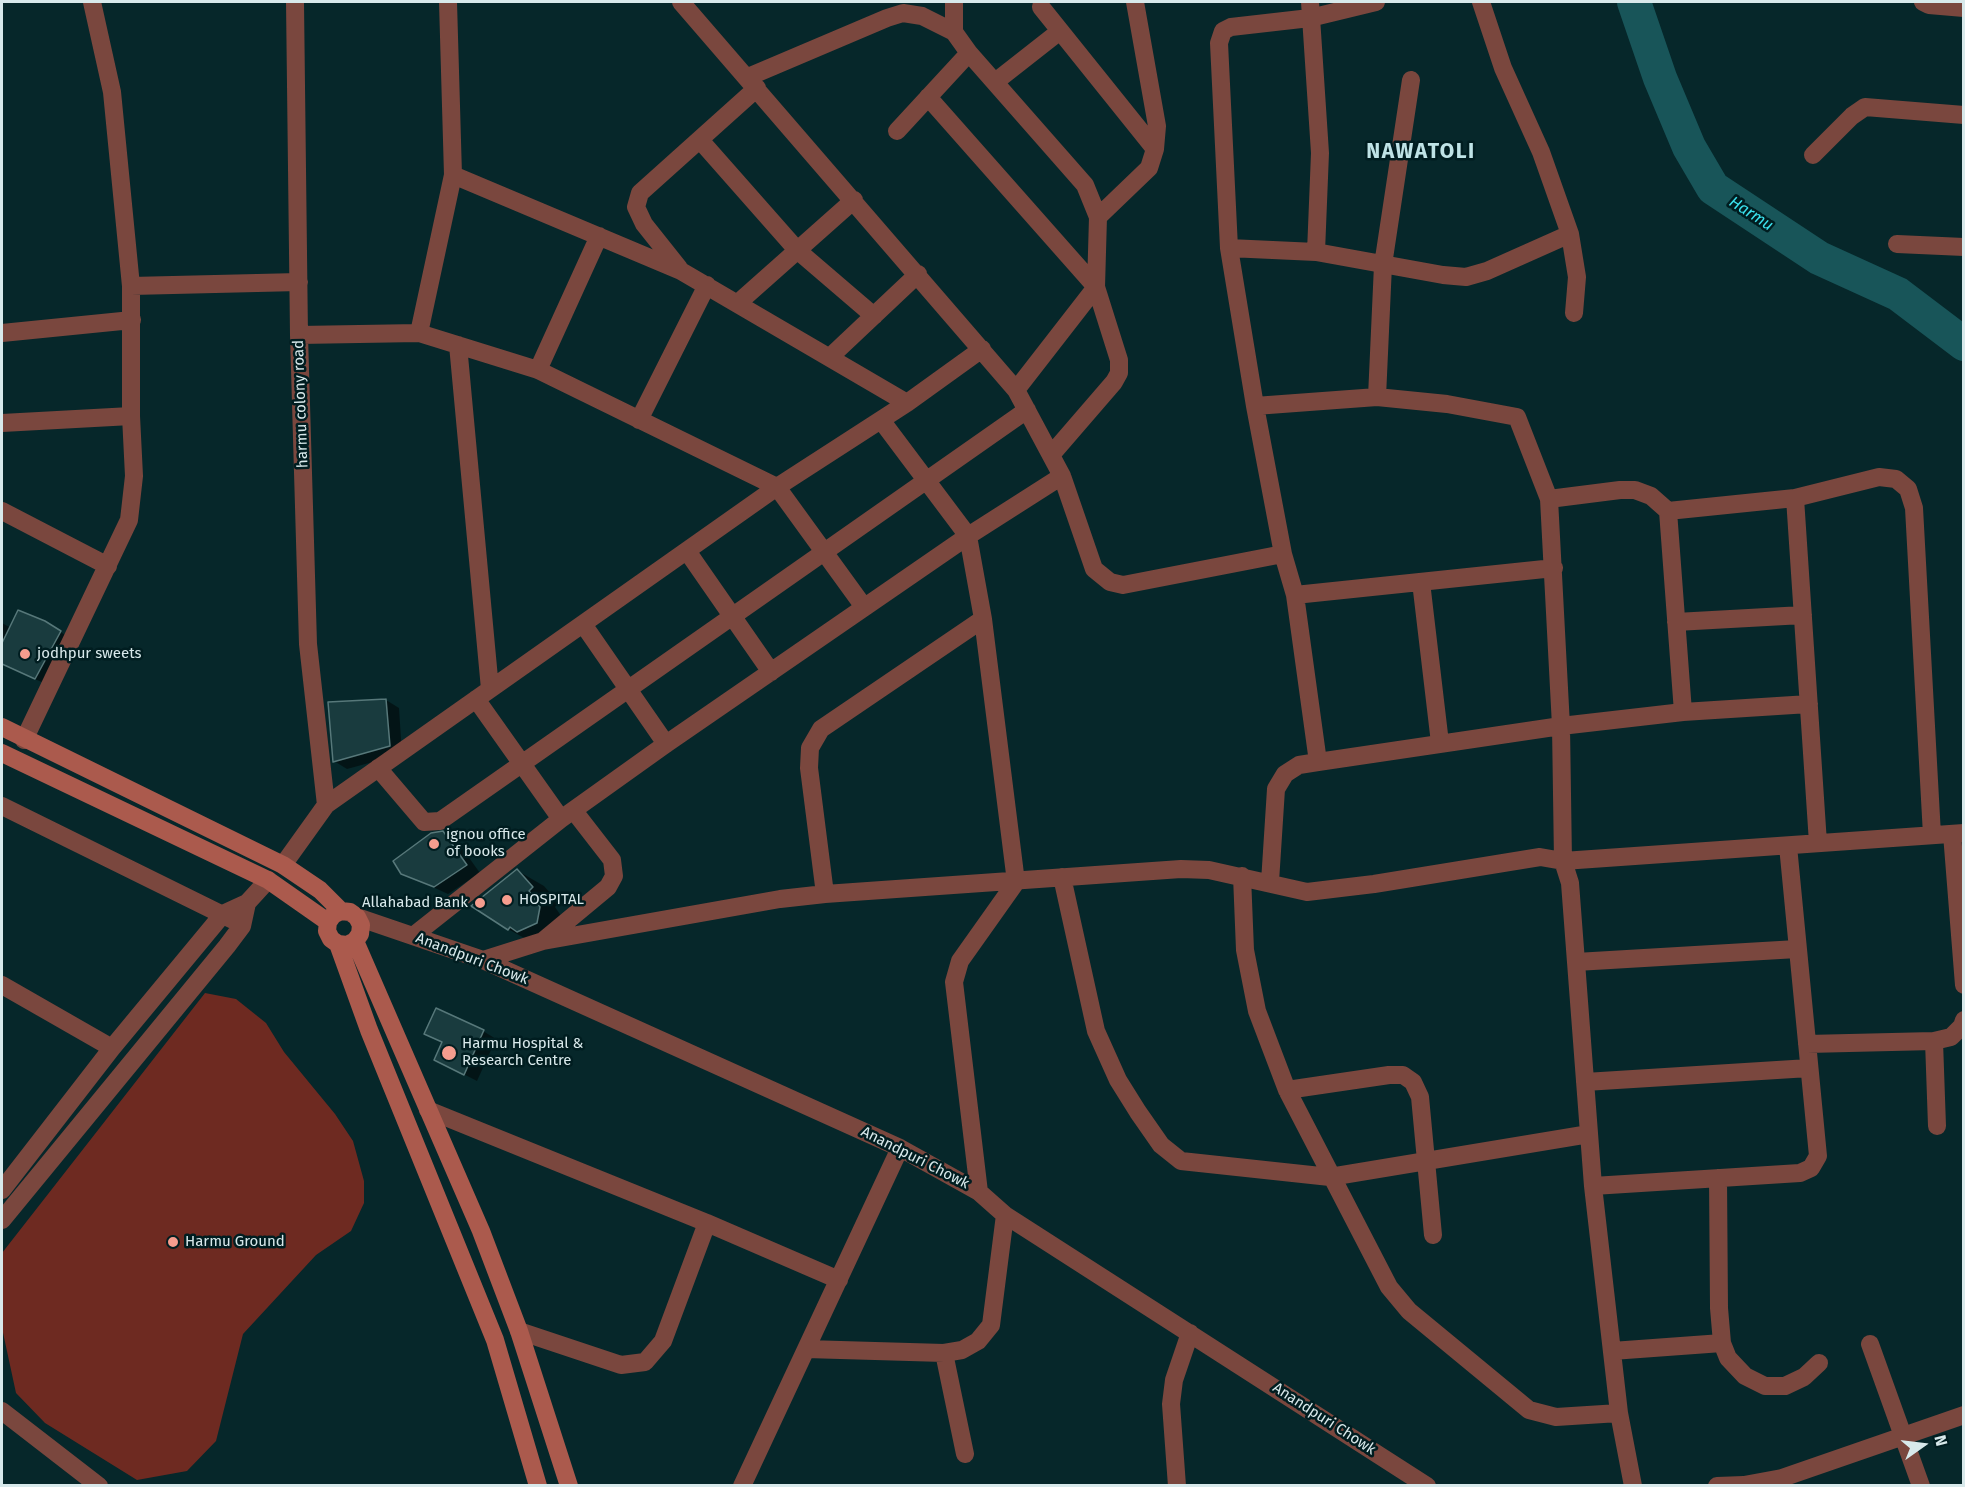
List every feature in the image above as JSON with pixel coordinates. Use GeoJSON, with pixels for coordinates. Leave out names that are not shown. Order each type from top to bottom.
{"type":"FeatureCollection","features":[{"type":"Feature","properties":{"kind":"main road"},"geometry":{"type":"LineString","coordinates":[[2,727],[24,740],[283,865],[320,890],[342,917]]}},
{"type":"Feature","properties":{"kind":"main road"},"geometry":{"type":"LineString","coordinates":[[2,753],[361,925],[360,934],[347,943],[331,939],[327,931],[342,917]]}},
{"type":"Feature","properties":{"kind":"main road"},"geometry":{"type":"LineString","coordinates":[[347,943],[428,1110],[481,1231],[519,1331],[569,1485]]}},
{"type":"Feature","properties":{"kind":"main road"},"geometry":{"type":"LineString","coordinates":[[347,943],[369,1030],[495,1340],[538,1485]]}},
{"type":"Feature","properties":{"kind":"street"},"geometry":{"type":"LineString","coordinates":[[24,740],[129,520],[134,476],[131,416],[131,286],[111,92],[92,2]]}},
{"type":"Feature","properties":{"kind":"street","name":"harmu colony road"},"geometry":{"type":"LineString","coordinates":[[295,2],[299,335],[308,644],[326,805]]}},
{"type":"Feature","properties":{"kind":"street"},"geometry":{"type":"LineString","coordinates":[[419,333],[453,176],[448,2]]}},
{"type":"Feature","properties":{"kind":"street"},"geometry":{"type":"LineString","coordinates":[[681,2],[1016,390],[1062,476],[1094,569],[1110,582],[1123,585],[1283,554]]}},
{"type":"Feature","properties":{"kind":"street"},"geometry":{"type":"LineString","coordinates":[[954,2],[954,32]]}},
{"type":"Feature","properties":{"kind":"street"},"geometry":{"type":"LineString","coordinates":[[1098,217],[1149,168],[1155,149],[1157,126],[1134,2]]}},
{"type":"Feature","properties":{"kind":"street"},"geometry":{"type":"LineString","coordinates":[[1318,762],[1295,595],[1283,554],[1255,406],[1229,248],[1219,43],[1223,31],[1231,27],[1310,10],[1376,2]]}},
{"type":"Feature","properties":{"kind":"street"},"geometry":{"type":"LineString","coordinates":[[1481,2],[1503,68],[1541,152],[1570,234],[1577,277],[1574,313]]}},
{"type":"Feature","properties":{"kind":"street"},"geometry":{"type":"LineString","coordinates":[[1923,2],[1929,5],[1964,8]]}},
{"type":"Feature","properties":{"kind":"street"},"geometry":{"type":"LineString","coordinates":[[1041,7],[1155,149]]}},
{"type":"Feature","properties":{"kind":"street"},"geometry":{"type":"LineString","coordinates":[[1310,10],[1320,153],[1316,252]]}},
{"type":"Feature","properties":{"kind":"street"},"geometry":{"type":"LineString","coordinates":[[681,271],[644,224],[636,207],[640,193],[700,140],[752,82],[903,13],[922,16],[954,32],[969,53],[1085,185],[1098,217],[1096,287],[1119,360],[1119,373],[1114,382],[1051,455]]}},
{"type":"Feature","properties":{"kind":"street"},"geometry":{"type":"LineString","coordinates":[[995,82],[1060,31]]}},
{"type":"Feature","properties":{"kind":"street"},"geometry":{"type":"LineString","coordinates":[[897,131],[969,53]]}},
{"type":"Feature","properties":{"kind":"street"},"geometry":{"type":"LineString","coordinates":[[1377,397],[1383,265],[1411,80]]}},
{"type":"Feature","properties":{"kind":"street"},"geometry":{"type":"LineString","coordinates":[[928,97],[1096,287]]}},
{"type":"Feature","properties":{"kind":"street"},"geometry":{"type":"LineString","coordinates":[[1813,155],[1852,116],[1865,107],[1964,115]]}},
{"type":"Feature","properties":{"kind":"street"},"geometry":{"type":"LineString","coordinates":[[700,140],[797,250],[874,316]]}},
{"type":"Feature","properties":{"kind":"street"},"geometry":{"type":"LineString","coordinates":[[453,176],[681,271],[907,403]]}},
{"type":"Feature","properties":{"kind":"street"},"geometry":{"type":"LineString","coordinates":[[738,303],[854,200]]}},
{"type":"Feature","properties":{"kind":"street"},"geometry":{"type":"LineString","coordinates":[[1229,248],[1316,252],[1383,265],[1466,277],[1487,271],[1570,234]]}},
{"type":"Feature","properties":{"kind":"street"},"geometry":{"type":"LineString","coordinates":[[538,370],[599,236]]}},
{"type":"Feature","properties":{"kind":"street"},"geometry":{"type":"LineString","coordinates":[[1897,244],[1964,247]]}},
{"type":"Feature","properties":{"kind":"street"},"geometry":{"type":"LineString","coordinates":[[830,357],[918,274]]}},
{"type":"Feature","properties":{"kind":"street"},"geometry":{"type":"LineString","coordinates":[[131,286],[299,282]]}},
{"type":"Feature","properties":{"kind":"street"},"geometry":{"type":"LineString","coordinates":[[639,420],[707,285]]}},
{"type":"Feature","properties":{"kind":"street"},"geometry":{"type":"LineString","coordinates":[[1016,390],[1096,287]]}},
{"type":"Feature","properties":{"kind":"street"},"geometry":{"type":"LineString","coordinates":[[2,333],[132,320]]}},
{"type":"Feature","properties":{"kind":"street"},"geometry":{"type":"LineString","coordinates":[[299,335],[419,333],[538,370],[777,487],[864,607]]}},
{"type":"Feature","properties":{"kind":"street"},"geometry":{"type":"LineString","coordinates":[[458,345],[483,694],[522,764],[612,860],[614,876],[608,887],[543,941]]}},
{"type":"Feature","properties":{"kind":"street"},"geometry":{"type":"LineString","coordinates":[[283,865],[326,805],[777,487],[907,403],[982,349]]}},
{"type":"Feature","properties":{"kind":"street"},"geometry":{"type":"LineString","coordinates":[[1255,406],[1377,397],[1447,404],[1517,417],[1549,499],[1554,567],[1563,861],[1570,883],[1593,1186],[1619,1413],[1633,1485]]}},
{"type":"Feature","properties":{"kind":"street"},"geometry":{"type":"LineString","coordinates":[[378,768],[424,822],[440,821],[1027,410]]}},
{"type":"Feature","properties":{"kind":"street"},"geometry":{"type":"LineString","coordinates":[[2,423],[131,416]]}},
{"type":"Feature","properties":{"kind":"street"},"geometry":{"type":"LineString","coordinates":[[881,420],[968,536],[983,619],[1016,882],[960,961],[954,982],[979,1192]]}},
{"type":"Feature","properties":{"kind":"street"},"geometry":{"type":"LineString","coordinates":[[413,936],[568,815],[666,744],[968,536],[1062,476]]}},
{"type":"Feature","properties":{"kind":"street"},"geometry":{"type":"LineString","coordinates":[[1668,511],[1795,498],[1879,477],[1896,479],[1908,489],[1914,508],[1932,835]]}},
{"type":"Feature","properties":{"kind":"street"},"geometry":{"type":"LineString","coordinates":[[1549,499],[1635,490],[1651,496],[1668,511],[1683,712]]}},
{"type":"Feature","properties":{"kind":"street"},"geometry":{"type":"LineString","coordinates":[[1795,498],[1818,843]]}},
{"type":"Feature","properties":{"kind":"street"},"geometry":{"type":"LineString","coordinates":[[2,511],[108,566]]}},
{"type":"Feature","properties":{"kind":"street"},"geometry":{"type":"LineString","coordinates":[[687,551],[771,672]]}},
{"type":"Feature","properties":{"kind":"street"},"geometry":{"type":"LineString","coordinates":[[1295,595],[1554,567]]}},
{"type":"Feature","properties":{"kind":"street"},"geometry":{"type":"LineString","coordinates":[[1421,582],[1440,743]]}},
{"type":"Feature","properties":{"kind":"street"},"geometry":{"type":"LineString","coordinates":[[1676,622],[1803,615]]}},
{"type":"Feature","properties":{"kind":"street"},"geometry":{"type":"LineString","coordinates":[[825,894],[808,768],[810,748],[821,729],[983,619]]}},
{"type":"Feature","properties":{"kind":"street"},"geometry":{"type":"LineString","coordinates":[[583,624],[666,744]]}},
{"type":"Feature","properties":{"kind":"street"},"geometry":{"type":"LineString","coordinates":[[1270,882],[1276,789],[1285,774],[1299,765],[1560,726],[1683,712],[1809,704]]}},
{"type":"Feature","properties":{"kind":"street"},"geometry":{"type":"LineString","coordinates":[[2,806],[223,914],[242,926]]}},
{"type":"Feature","properties":{"kind":"street"},"geometry":{"type":"LineString","coordinates":[[483,960],[543,941],[780,898],[825,894],[1181,869],[1209,870],[1242,876],[1307,892],[1374,884],[1540,857],[1563,861],[1958,833],[1964,985]]}},
{"type":"Feature","properties":{"kind":"street"},"geometry":{"type":"LineString","coordinates":[[1593,1186],[1800,1173],[1811,1168],[1818,1156],[1788,846]]}},
{"type":"Feature","properties":{"kind":"street"},"geometry":{"type":"LineString","coordinates":[[1242,876],[1245,950],[1257,1011],[1287,1090],[1330,1177],[1389,1287],[1409,1311],[1529,1410],[1556,1417],[1619,1413]]}},
{"type":"Feature","properties":{"kind":"street"},"geometry":{"type":"LineString","coordinates":[[1062,878],[1096,1031],[1118,1080],[1161,1145],[1181,1161],[1201,1165],[1330,1177],[1589,1134]]}},
{"type":"Feature","properties":{"kind":"street"},"geometry":{"type":"LineString","coordinates":[[2,1190],[112,1048],[223,914],[247,903],[268,880]]}},
{"type":"Feature","properties":{"kind":"street"},"geometry":{"type":"LineString","coordinates":[[2,1220],[242,926],[247,903]]}},
{"type":"Feature","properties":{"kind":"street","name":"Anandpuri Chowk"},"geometry":{"type":"LineString","coordinates":[[342,917],[413,936],[483,960],[900,1148],[979,1192],[1005,1215],[1427,1485]]}},
{"type":"Feature","properties":{"kind":"street"},"geometry":{"type":"LineString","coordinates":[[1576,962],[1797,949]]}},
{"type":"Feature","properties":{"kind":"street"},"geometry":{"type":"LineString","coordinates":[[2,985],[112,1048]]}},
{"type":"Feature","properties":{"kind":"street"},"geometry":{"type":"LineString","coordinates":[[1807,1044],[1934,1041],[1951,1037],[1962,1026],[1964,1020]]}},
{"type":"Feature","properties":{"kind":"street"},"geometry":{"type":"LineString","coordinates":[[1934,1041],[1937,1126]]}},
{"type":"Feature","properties":{"kind":"street"},"geometry":{"type":"LineString","coordinates":[[1585,1082],[1809,1068]]}},
{"type":"Feature","properties":{"kind":"street"},"geometry":{"type":"LineString","coordinates":[[1287,1090],[1389,1075],[1403,1075],[1413,1082],[1420,1097],[1433,1235]]}},
{"type":"Feature","properties":{"kind":"street"},"geometry":{"type":"LineString","coordinates":[[428,1110],[707,1223],[838,1280]]}},
{"type":"Feature","properties":{"kind":"street"},"geometry":{"type":"LineString","coordinates":[[742,1485],[900,1148]]}},
{"type":"Feature","properties":{"kind":"street"},"geometry":{"type":"LineString","coordinates":[[1718,1178],[1722,1343],[1728,1358],[1745,1376],[1765,1386],[1785,1386],[1804,1377],[1819,1363]]}},
{"type":"Feature","properties":{"kind":"street"},"geometry":{"type":"LineString","coordinates":[[806,1348],[944,1353],[962,1350],[978,1341],[991,1325],[1005,1215]]}},
{"type":"Feature","properties":{"kind":"street"},"geometry":{"type":"LineString","coordinates":[[519,1331],[621,1365],[645,1362],[663,1341],[707,1223]]}},
{"type":"Feature","properties":{"kind":"street"},"geometry":{"type":"LineString","coordinates":[[1177,1485],[1171,1404],[1174,1380],[1190,1333]]}},
{"type":"Feature","properties":{"kind":"street"},"geometry":{"type":"LineString","coordinates":[[1612,1351],[1722,1343]]}},
{"type":"Feature","properties":{"kind":"street"},"geometry":{"type":"LineString","coordinates":[[1870,1344],[1921,1485]]}},
{"type":"Feature","properties":{"kind":"street"},"geometry":{"type":"LineString","coordinates":[[944,1353],[965,1454]]}},
{"type":"Feature","properties":{"kind":"street"},"geometry":{"type":"LineString","coordinates":[[1717,1485],[1744,1485],[1782,1478],[1964,1414]]}},
{"type":"Feature","properties":{"kind":"street"},"geometry":{"type":"LineString","coordinates":[[3,1417],[99,1485]]}},
{"type":"Feature","properties":{"kind":"shaded area","name":"Harmu Ground"},"geometry":{"type":"Polygon","coordinates":[[[205,993],[236,999],[266,1023],[284,1052],[335,1114],[353,1141],[364,1181],[364,1203],[351,1231],[316,1255],[243,1334],[216,1441],[187,1471],[137,1480],[45,1423],[16,1393],[2,1328],[2,1253],[205,993]]]}},
{"type":"Feature","properties":{"kind":"building","name":"jodhpur sweets"},"geometry":{"type":"Polygon","coordinates":[[[18,610],[45,621],[61,631],[35,679],[2,664],[2,643],[18,610]]]}},
{"type":"Feature","properties":{"kind":"building"},"geometry":{"type":"Polygon","coordinates":[[[386,699],[390,746],[333,762],[328,702],[386,699]]]}},
{"type":"Feature","properties":{"kind":"building","name":"ignou office of books"},"geometry":{"type":"Polygon","coordinates":[[[443,831],[467,865],[434,887],[401,874],[393,861],[431,833],[443,831]]]}},
{"type":"Feature","properties":{"kind":"building","name":"HOSPITAL"},"geometry":{"type":"Polygon","coordinates":[[[517,869],[533,887],[529,891],[540,907],[537,923],[517,932],[510,927],[508,930],[471,906],[517,869]]]}},
{"type":"Feature","properties":{"kind":"building"},"geometry":{"type":"Polygon","coordinates":[[[436,1008],[484,1030],[464,1075],[434,1060],[442,1042],[424,1034],[436,1008]]]}},
{"type":"Feature","properties":{"kind":"waterway","name":"Harmu"},"geometry":{"type":"LineString","coordinates":[[1634,2],[1660,78],[1689,147],[1713,188],[1819,258],[1898,294],[1964,344]]}},
{"type":"Feature","properties":{"kind":"place","name":"jodhpur sweets"},"geometry":{"type":"Point","coordinates":[25,654]}},
{"type":"Feature","properties":{"kind":"place","name":"ignou office of books"},"geometry":{"type":"Point","coordinates":[434,844]}},
{"type":"Feature","properties":{"kind":"place","name":"HOSPITAL"},"geometry":{"type":"Point","coordinates":[507,900]}},
{"type":"Feature","properties":{"kind":"place","name":"Allahabad Bank"},"geometry":{"type":"Point","coordinates":[480,903]}},
{"type":"Feature","properties":{"kind":"place","name":"Harmu Hospital & Research Centre"},"geometry":{"type":"Point","coordinates":[449,1053]}},
{"type":"Feature","properties":{"kind":"place","name":"Harmu Ground"},"geometry":{"type":"Point","coordinates":[173,1242]}},
{"type":"Feature","properties":{"kind":"district","name":"NAWATOLI"},"geometry":{"type":"Point","coordinates":[1421,152]}}]}
